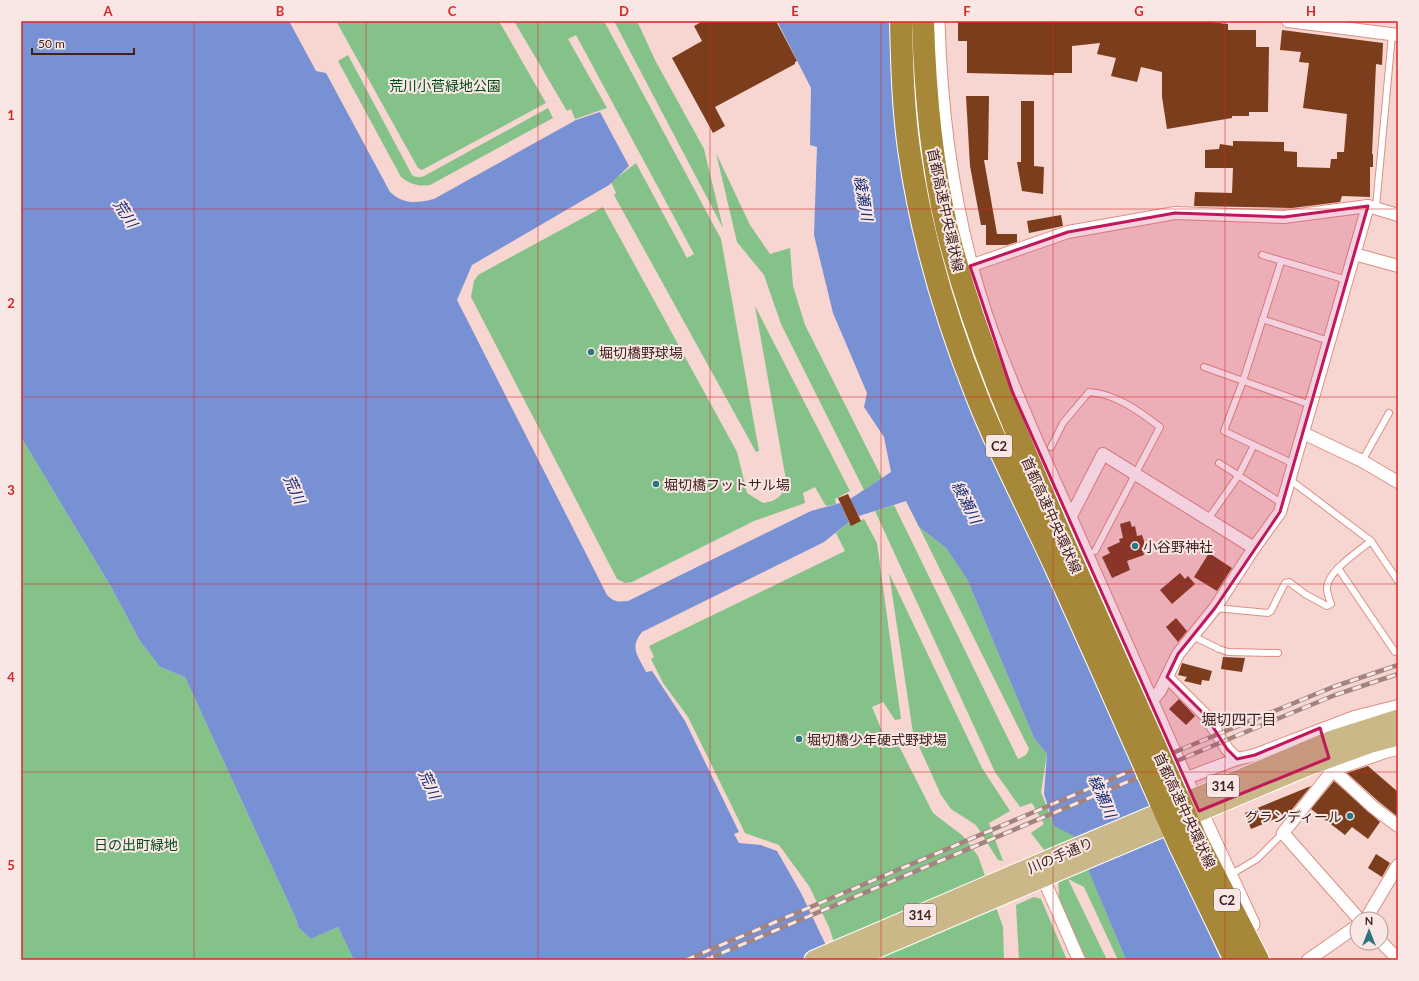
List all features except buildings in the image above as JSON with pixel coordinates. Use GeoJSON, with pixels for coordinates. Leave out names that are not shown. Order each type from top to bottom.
{"type":"FeatureCollection","features":[{"type":"Feature","properties":{"kind":"highway","name":"首都高速中央環状線"},"geometry":{"type":"LineString","coordinates":[[901,21],[905,107],[909,148],[925,234],[956,339],[978,400],[1056,567],[1188,842],[1258,960]]}},
{"type":"Feature","properties":{"kind":"highway","name":"首都高速中央環状線"},"geometry":{"type":"LineString","coordinates":[[922,21],[925,78],[933,153],[947,227],[977,332],[1000,395],[1188,842],[1235,960]]}},
{"type":"Feature","properties":{"kind":"highway"},"geometry":{"type":"LineString","coordinates":[[922,21],[920,90],[925,144],[944,249],[959,304],[988,394],[1056,567]]}},
{"type":"Feature","properties":{"kind":"highway","name":"首都高速中央環状線"},"geometry":{"type":"LineString","coordinates":[[1188,842],[1228,960]]}},
{"type":"Feature","properties":{"kind":"highway"},"geometry":{"type":"LineString","coordinates":[[1188,842],[1247,960]]}},
{"type":"Feature","properties":{"kind":"main road"},"geometry":{"type":"LineString","coordinates":[[936,21],[938,74],[944,138],[954,199],[970,266],[990,332],[1009,384],[1184,779],[1267,960]]}},
{"type":"Feature","properties":{"kind":"main road","name":"川の手通り"},"geometry":{"type":"LineString","coordinates":[[850,960],[1040,871],[1332,740],[1359,730],[1398,719]]}},
{"type":"Feature","properties":{"kind":"main road","name":"川の手通り"},"geometry":{"type":"LineString","coordinates":[[814,960],[1308,766],[1371,743],[1398,736]]}},
{"type":"Feature","properties":{"kind":"street"},"geometry":{"type":"LineString","coordinates":[[1288,21],[1395,35]]}},
{"type":"Feature","properties":{"kind":"street"},"geometry":{"type":"LineString","coordinates":[[970,266],[1068,232],[1175,213],[1284,218],[1372,207],[1398,215]]}},
{"type":"Feature","properties":{"kind":"street"},"geometry":{"type":"LineString","coordinates":[[1151,702],[1160,691],[1178,654],[1215,608],[1254,548],[1280,512],[1354,254],[1372,207]]}},
{"type":"Feature","properties":{"kind":"street"},"geometry":{"type":"LineString","coordinates":[[1354,254],[1398,266]]}},
{"type":"Feature","properties":{"kind":"street"},"geometry":{"type":"LineString","coordinates":[[1303,433],[1362,460],[1398,482]]}},
{"type":"Feature","properties":{"kind":"street"},"geometry":{"type":"LineString","coordinates":[[1069,520],[1103,454],[1254,548]]}},
{"type":"Feature","properties":{"kind":"street"},"geometry":{"type":"LineString","coordinates":[[1167,677],[1206,716],[1226,749],[1237,759]]}},
{"type":"Feature","properties":{"kind":"street"},"geometry":{"type":"LineString","coordinates":[[1184,779],[1237,759],[1255,755],[1320,728],[1354,716],[1398,706]]}},
{"type":"Feature","properties":{"kind":"street"},"geometry":{"type":"LineString","coordinates":[[1320,728],[1333,770],[1373,807],[1398,826]]}},
{"type":"Feature","properties":{"kind":"street"},"geometry":{"type":"LineString","coordinates":[[1352,911],[1283,833],[1333,770],[1388,750],[1398,749]]}},
{"type":"Feature","properties":{"kind":"street"},"geometry":{"type":"LineString","coordinates":[[1371,911],[1398,864]]}},
{"type":"Feature","properties":{"kind":"street"},"geometry":{"type":"LineString","coordinates":[[1040,871],[1078,960]]}},
{"type":"Feature","properties":{"kind":"street"},"geometry":{"type":"LineString","coordinates":[[1308,960],[1349,932]]}},
{"type":"Feature","properties":{"kind":"street"},"geometry":{"type":"LineString","coordinates":[[1389,950],[1398,959]]}},
{"type":"Feature","properties":{"kind":"lane"},"geometry":{"type":"LineString","coordinates":[[1372,207],[1395,35]]}},
{"type":"Feature","properties":{"kind":"lane"},"geometry":{"type":"LineString","coordinates":[[1262,255],[1281,262],[1347,280]]}},
{"type":"Feature","properties":{"kind":"lane"},"geometry":{"type":"LineString","coordinates":[[1281,262],[1243,381],[1224,431],[1294,464]]}},
{"type":"Feature","properties":{"kind":"lane"},"geometry":{"type":"LineString","coordinates":[[1262,319],[1329,341]]}},
{"type":"Feature","properties":{"kind":"lane"},"geometry":{"type":"LineString","coordinates":[[1204,366],[1310,405]]}},
{"type":"Feature","properties":{"kind":"lane"},"geometry":{"type":"LineString","coordinates":[[1050,447],[1063,423],[1090,392],[1099,392],[1135,408],[1160,427],[1095,551]]}},
{"type":"Feature","properties":{"kind":"lane"},"geometry":{"type":"LineString","coordinates":[[1362,460],[1389,413]]}},
{"type":"Feature","properties":{"kind":"lane"},"geometry":{"type":"LineString","coordinates":[[1208,519],[1238,476],[1254,445]]}},
{"type":"Feature","properties":{"kind":"lane"},"geometry":{"type":"LineString","coordinates":[[1219,463],[1283,504]]}},
{"type":"Feature","properties":{"kind":"lane"},"geometry":{"type":"LineString","coordinates":[[1289,479],[1371,541],[1398,581]]}},
{"type":"Feature","properties":{"kind":"lane"},"geometry":{"type":"LineString","coordinates":[[1215,608],[1268,613],[1285,583],[1289,582],[1305,594],[1327,606],[1331,604],[1327,588],[1329,580],[1338,568],[1371,541]]}},
{"type":"Feature","properties":{"kind":"lane"},"geometry":{"type":"LineString","coordinates":[[1338,568],[1395,652],[1398,651]]}},
{"type":"Feature","properties":{"kind":"lane"},"geometry":{"type":"LineString","coordinates":[[1193,636],[1228,652],[1278,653]]}},
{"type":"Feature","properties":{"kind":"lane"},"geometry":{"type":"LineString","coordinates":[[1229,876],[1257,859],[1283,833]]}},
{"type":"Feature","properties":{"kind":"highlighted area"},"geometry":{"type":"Polygon","coordinates":[[[1368,206],[1280,512],[1215,608],[1178,654],[1167,677],[1206,716],[1227,749],[1237,759],[1255,755],[1320,728],[1329,758],[1199,811],[1012,391],[970,266],[1068,232],[1175,213],[1284,217],[1368,206]]]}},
{"type":"Feature","properties":{"kind":"green space","name":"荒川小菅緑地公園"},"geometry":{"type":"Polygon","coordinates":[[[336,21],[499,21],[546,103],[422,170],[418,168],[336,21]]]}},
{"type":"Feature","properties":{"kind":"green space"},"geometry":{"type":"Polygon","coordinates":[[[514,21],[604,21],[721,239],[759,451],[756,452],[614,195],[616,193],[611,182],[636,163],[687,258],[694,254],[576,35],[568,39],[607,108],[575,119],[571,109],[567,111],[514,21]]]}},
{"type":"Feature","properties":{"kind":"green space"},"geometry":{"type":"Polygon","coordinates":[[[614,21],[637,21],[655,60],[704,149],[723,228],[614,21]]]}},
{"type":"Feature","properties":{"kind":"green space"},"geometry":{"type":"Polygon","coordinates":[[[348,55],[412,175],[416,177],[424,176],[548,108],[553,118],[430,185],[422,186],[415,184],[401,177],[338,61],[348,55]]]}},
{"type":"Feature","properties":{"kind":"green space"},"geometry":{"type":"Polygon","coordinates":[[[716,153],[750,225],[770,254],[790,248],[793,286],[805,325],[882,478],[864,490],[781,324],[764,275],[737,242],[716,153]]]}},
{"type":"Feature","properties":{"kind":"green space"},"geometry":{"type":"Polygon","coordinates":[[[603,207],[737,452],[747,493],[763,503],[773,501],[784,490],[786,480],[755,306],[850,491],[835,499],[836,504],[826,506],[815,487],[803,493],[805,503],[754,521],[632,582],[625,583],[617,579],[471,297],[474,281],[478,275],[603,207]]]}},
{"type":"Feature","properties":{"kind":"green space","name":"日の出町緑地"},"geometry":{"type":"Polygon","coordinates":[[[21,437],[110,585],[140,641],[160,667],[185,677],[296,919],[298,927],[311,939],[338,927],[354,960],[21,960],[21,437]]]}},
{"type":"Feature","properties":{"kind":"green space"},"geometry":{"type":"Polygon","coordinates":[[[894,505],[1018,759],[1026,755],[1029,749],[919,527],[946,548],[967,579],[1034,738],[1047,754],[1041,792],[1054,826],[1074,835],[1126,960],[1118,960],[1084,887],[1068,879],[1107,960],[1081,960],[1059,900],[1058,868],[1031,833],[1044,824],[1032,803],[1020,807],[995,772],[875,511],[894,505]]]}},
{"type":"Feature","properties":{"kind":"green space"},"geometry":{"type":"Polygon","coordinates":[[[864,519],[877,543],[901,719],[895,720],[883,702],[872,707],[882,731],[900,748],[933,813],[963,836],[978,856],[1003,927],[1004,960],[840,960],[829,927],[809,886],[779,845],[745,833],[688,717],[663,683],[651,659],[654,657],[649,646],[845,551],[836,533],[849,522],[851,525],[864,519]]]}},
{"type":"Feature","properties":{"kind":"green space"},"geometry":{"type":"Polygon","coordinates":[[[889,573],[982,768],[1010,811],[989,823],[1003,861],[998,860],[976,825],[951,809],[941,795],[913,733],[889,573]]]}},
{"type":"Feature","properties":{"kind":"green space"},"geometry":{"type":"Polygon","coordinates":[[[1034,897],[1041,899],[1067,960],[1019,960],[1016,905],[1034,897]]]}},
{"type":"Feature","properties":{"kind":"water","name":"荒川"},"geometry":{"type":"Polygon","coordinates":[[[21,21],[289,21],[316,71],[326,73],[390,192],[400,199],[411,202],[434,199],[576,120],[600,112],[629,166],[609,185],[472,265],[457,300],[607,595],[612,599],[628,601],[811,511],[840,503],[849,522],[824,542],[642,632],[635,647],[638,657],[646,672],[652,671],[685,721],[739,832],[734,834],[739,843],[761,845],[777,851],[801,893],[833,960],[354,960],[338,927],[311,939],[298,927],[296,919],[185,677],[160,667],[140,641],[110,585],[21,437],[21,21]]]}},
{"type":"Feature","properties":{"kind":"water","name":"綾瀬川"},"geometry":{"type":"Polygon","coordinates":[[[777,21],[894,21],[910,194],[1082,645],[1221,960],[1126,960],[1074,836],[1054,826],[1044,794],[1047,754],[1034,738],[967,579],[946,548],[919,527],[906,501],[859,516],[850,499],[891,472],[884,437],[864,407],[867,393],[833,313],[814,235],[817,147],[810,145],[811,88],[777,21]]]}},
{"type":"Feature","properties":{"kind":"railway"},"geometry":{"type":"LineString","coordinates":[[686,960],[1182,749],[1333,687],[1398,665]]}},
{"type":"Feature","properties":{"kind":"railway"},"geometry":{"type":"LineString","coordinates":[[705,960],[1335,695],[1398,674]]}},
{"type":"Feature","properties":{"kind":"place","name":"堀切橋野球場"},"geometry":{"type":"Point","coordinates":[591,352]}},
{"type":"Feature","properties":{"kind":"place","name":"堀切橋フットサル場"},"geometry":{"type":"Point","coordinates":[656,484]}},
{"type":"Feature","properties":{"kind":"place","name":"小谷野神社"},"geometry":{"type":"Point","coordinates":[1135,546]}},
{"type":"Feature","properties":{"kind":"place","name":"堀切橋少年硬式野球場"},"geometry":{"type":"Point","coordinates":[799,739]}},
{"type":"Feature","properties":{"kind":"place","name":"グランディール"},"geometry":{"type":"Point","coordinates":[1350,816]}},
{"type":"Feature","properties":{"kind":"district","name":"堀切四丁目"},"geometry":{"type":"Point","coordinates":[1239,719]}}]}
